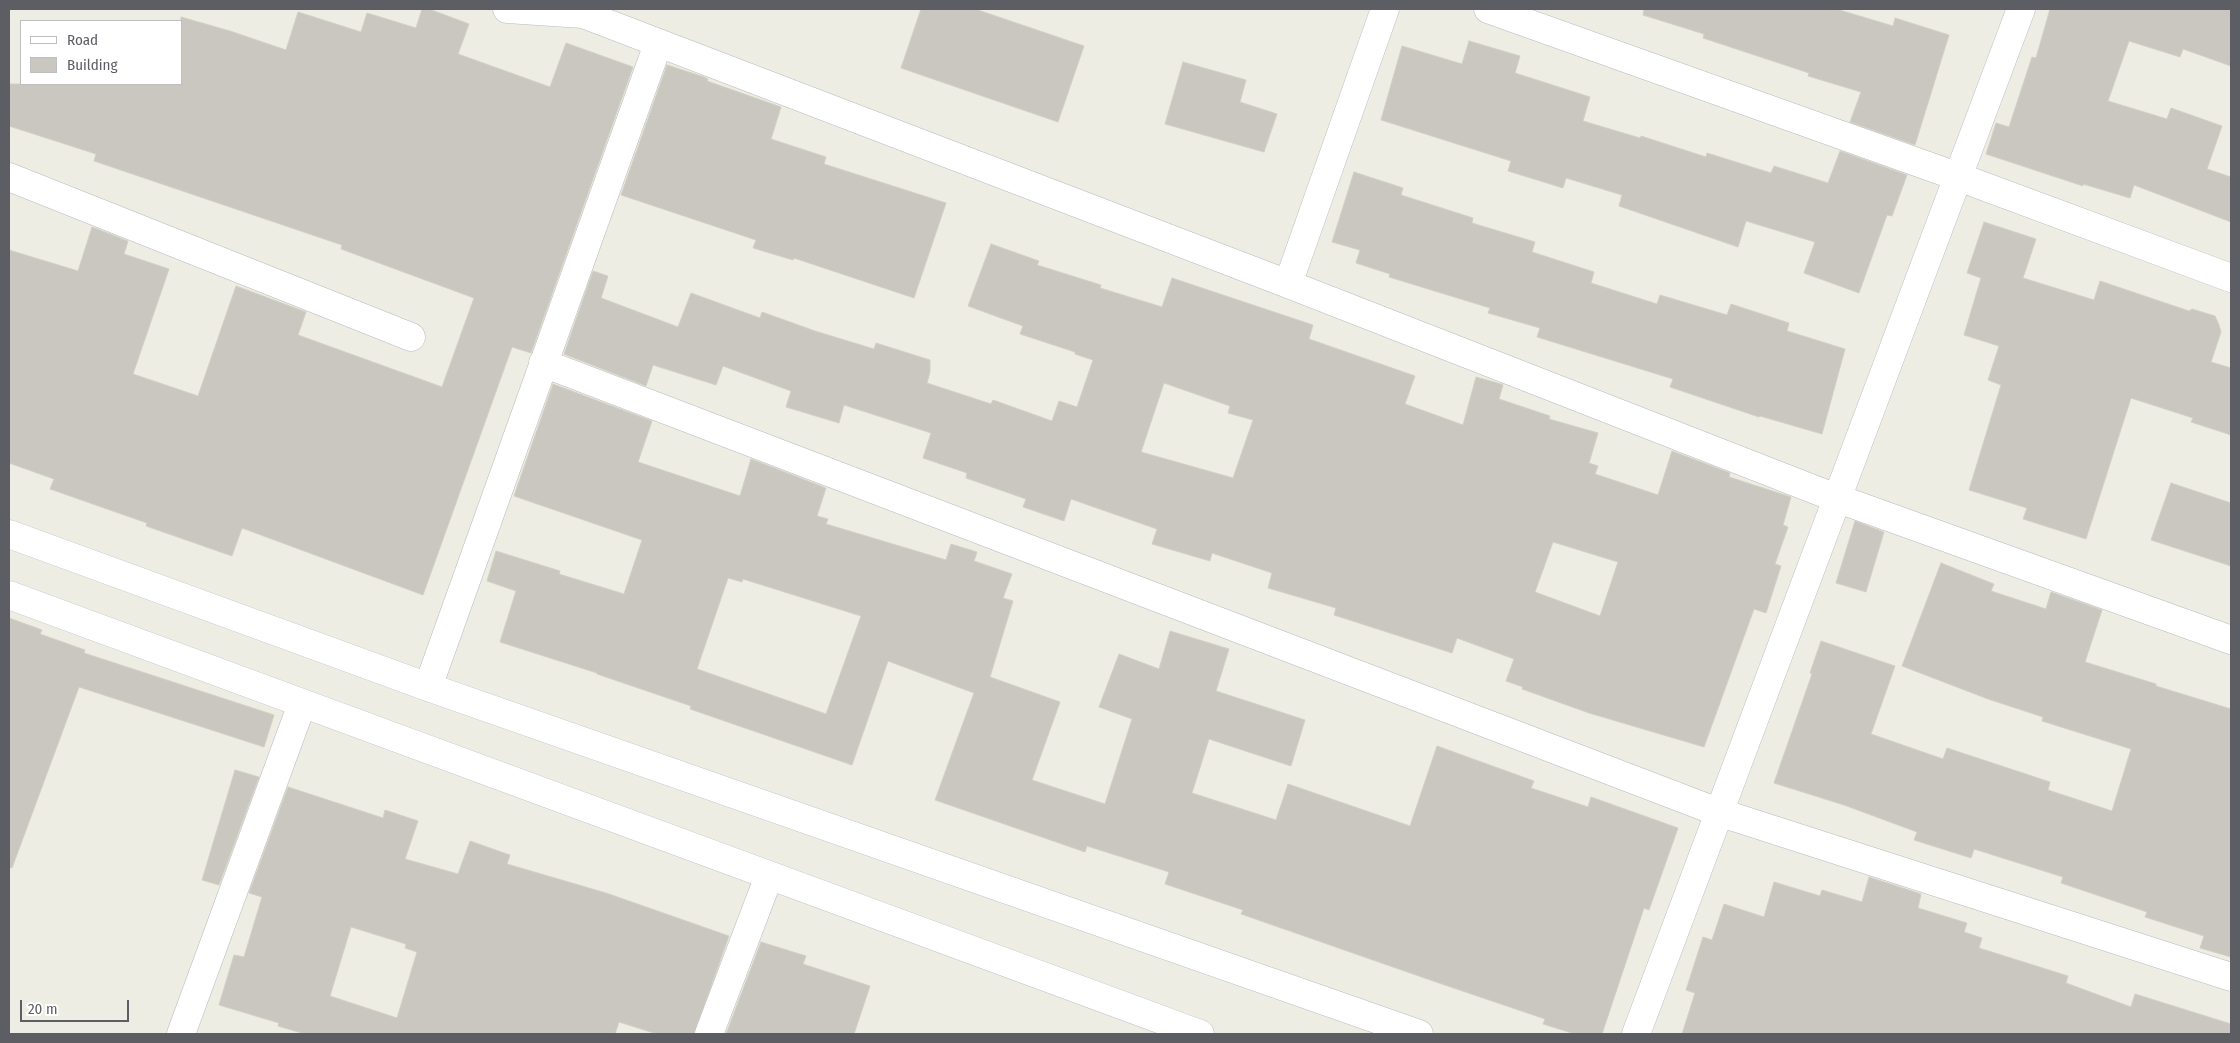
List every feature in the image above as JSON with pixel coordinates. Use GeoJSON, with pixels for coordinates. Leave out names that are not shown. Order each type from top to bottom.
{"type":"FeatureCollection","features":[{"type":"Feature","properties":{"kind":"street"},"geometry":{"type":"LineString","coordinates":[[507,9],[583,14],[1288,284],[1836,498],[2231,640]]}},
{"type":"Feature","properties":{"kind":"street"},"geometry":{"type":"LineString","coordinates":[[1288,284],[1385,9]]}},
{"type":"Feature","properties":{"kind":"street"},"geometry":{"type":"LineString","coordinates":[[1488,9],[1956,176],[2231,278]]}},
{"type":"Feature","properties":{"kind":"street"},"geometry":{"type":"LineString","coordinates":[[1636,1034],[2020,9]]}},
{"type":"Feature","properties":{"kind":"street"},"geometry":{"type":"LineString","coordinates":[[428,687],[658,44]]}},
{"type":"Feature","properties":{"kind":"street"},"geometry":{"type":"LineString","coordinates":[[9,177],[411,338]]}},
{"type":"Feature","properties":{"kind":"street"},"geometry":{"type":"LineString","coordinates":[[543,363],[1718,812],[2231,978]]}},
{"type":"Feature","properties":{"kind":"street"},"geometry":{"type":"LineString","coordinates":[[9,534],[428,687],[1419,1034]]}},
{"type":"Feature","properties":{"kind":"street"},"geometry":{"type":"LineString","coordinates":[[9,595],[1200,1034]]}},
{"type":"Feature","properties":{"kind":"street"},"geometry":{"type":"LineString","coordinates":[[191,1032],[302,704]]}},
{"type":"Feature","properties":{"kind":"street"},"geometry":{"type":"LineString","coordinates":[[709,1034],[769,876]]}},
{"type":"Feature","properties":{"kind":"building"},"geometry":{"type":"Polygon","coordinates":[[[422,9],[429,9],[469,24],[458,54],[550,87],[566,43],[633,67],[531,353],[512,347],[423,595],[242,528],[232,556],[146,526],[147,523],[50,489],[54,479],[9,463],[9,250],[78,271],[92,227],[128,241],[124,254],[169,269],[133,374],[198,396],[236,286],[306,312],[298,335],[442,387],[474,298],[341,249],[342,245],[94,161],[96,154],[9,126],[9,84],[182,85],[181,17],[286,50],[298,12],[361,32],[367,13],[416,28],[422,9]]]}},
{"type":"Feature","properties":{"kind":"building"},"geometry":{"type":"Polygon","coordinates":[[[921,9],[975,9],[1084,46],[1058,122],[901,68],[921,9]]]}},
{"type":"Feature","properties":{"kind":"building"},"geometry":{"type":"Polygon","coordinates":[[[1644,9],[1836,9],[1893,26],[1895,18],[1949,35],[1915,145],[1850,122],[1861,92],[1808,76],[1809,73],[1703,38],[1704,34],[1643,15],[1644,9]]]}},
{"type":"Feature","properties":{"kind":"building"},"geometry":{"type":"Polygon","coordinates":[[[2050,9],[2231,9],[2231,66],[2183,49],[2180,57],[2129,41],[2108,101],[2167,119],[2171,108],[2222,126],[2207,169],[2231,177],[2231,222],[2134,185],[2130,198],[2083,184],[2083,186],[1986,154],[1996,123],[2009,127],[2032,57],[2036,58],[2050,9]]]}},
{"type":"Feature","properties":{"kind":"building"},"geometry":{"type":"Polygon","coordinates":[[[1469,41],[1520,56],[1515,73],[1590,97],[1583,121],[1640,138],[1641,136],[1706,157],[1707,153],[1771,173],[1774,166],[1828,183],[1840,151],[1907,175],[1892,216],[1887,215],[1859,293],[1804,273],[1815,242],[1746,221],[1738,247],[1619,206],[1622,195],[1566,178],[1563,188],[1508,171],[1511,161],[1381,120],[1402,46],[1462,64],[1469,41]]]}},
{"type":"Feature","properties":{"kind":"building"},"geometry":{"type":"Polygon","coordinates":[[[1183,62],[1246,80],[1240,102],[1277,114],[1264,152],[1165,124],[1183,62]]]}},
{"type":"Feature","properties":{"kind":"building"},"geometry":{"type":"Polygon","coordinates":[[[667,65],[704,77],[708,79],[707,81],[781,107],[771,139],[826,157],[824,164],[946,203],[914,298],[794,258],[793,260],[753,248],[756,240],[621,195],[667,65]]]}},
{"type":"Feature","properties":{"kind":"building"},"geometry":{"type":"Polygon","coordinates":[[[1354,172],[1403,188],[1401,195],[1473,218],[1472,223],[1535,242],[1532,252],[1594,272],[1591,283],[1657,304],[1660,295],[1727,315],[1731,304],[1789,323],[1787,331],[1845,349],[1822,434],[1759,417],[1670,387],[1673,379],[1537,337],[1540,328],[1488,313],[1490,308],[1389,277],[1390,274],[1356,263],[1360,250],[1332,242],[1354,172]]]}},
{"type":"Feature","properties":{"kind":"building"},"geometry":{"type":"Polygon","coordinates":[[[1984,222],[2036,239],[2023,278],[2094,300],[2100,281],[2189,311],[2192,309],[2215,316],[2219,325],[2221,332],[2211,362],[2231,368],[2231,435],[2191,422],[2193,418],[2131,398],[2086,539],[2023,519],[2027,508],[1969,490],[2001,385],[1988,380],[1999,346],[1964,335],[1981,278],[1967,273],[1984,222]]]}},
{"type":"Feature","properties":{"kind":"building"},"geometry":{"type":"Polygon","coordinates":[[[991,244],[1039,261],[1037,265],[1101,285],[1100,288],[1162,307],[1172,278],[1313,325],[1309,339],[1415,376],[1405,404],[1463,425],[1476,377],[1501,384],[1503,385],[1499,399],[1550,416],[1549,419],[1598,433],[1589,463],[1598,466],[1595,474],[1658,495],[1672,451],[1730,473],[1729,477],[1791,497],[1783,525],[1788,527],[1775,564],[1781,566],[1766,613],[1754,609],[1704,747],[1589,713],[1522,689],[1523,687],[1506,681],[1514,659],[1457,638],[1452,653],[1334,615],[1336,608],[1268,588],[1272,573],[1212,553],[1210,561],[1152,544],[1157,529],[1071,499],[1064,521],[1023,507],[1026,499],[966,478],[967,473],[923,458],[931,433],[844,405],[839,423],[786,407],[791,391],[723,366],[716,385],[653,365],[646,386],[564,354],[593,271],[608,276],[601,298],[678,327],[691,293],[760,318],[762,312],[874,349],[876,343],[930,360],[930,372],[927,383],[991,404],[993,400],[1052,421],[1059,401],[1077,407],[1093,360],[1020,334],[1023,326],[968,306],[991,244]],[[1164,383],[1141,452],[1233,478],[1253,420],[1228,413],[1230,406],[1164,383]],[[1553,542],[1535,592],[1600,616],[1618,562],[1553,542]]]}},
{"type":"Feature","properties":{"kind":"building"},"geometry":{"type":"Polygon","coordinates":[[[553,384],[652,421],[638,462],[740,496],[751,459],[826,488],[817,516],[828,519],[826,524],[946,560],[951,544],[977,552],[974,561],[1012,574],[1003,598],[1013,601],[990,677],[1060,702],[1032,780],[1105,804],[1132,719],[1099,707],[1119,654],[1159,669],[1170,631],[1229,649],[1216,691],[1305,720],[1291,766],[1209,739],[1192,793],[1276,820],[1288,784],[1410,826],[1437,746],[1534,781],[1531,788],[1588,807],[1591,797],[1678,828],[1649,910],[1644,908],[1602,1034],[1575,1034],[1543,1024],[1545,1019],[1241,914],[1243,910],[1165,884],[1169,872],[1087,846],[1085,852],[935,800],[974,693],[888,661],[852,765],[690,709],[691,706],[597,673],[500,642],[516,591],[487,581],[496,551],[560,571],[559,574],[624,594],[642,540],[514,496],[553,384]],[[728,578],[697,669],[826,714],[861,616],[743,579],[742,582],[728,578]]]}},
{"type":"Feature","properties":{"kind":"building"},"geometry":{"type":"Polygon","coordinates":[[[2171,483],[2231,503],[2231,566],[2151,540],[2171,483]]]}},
{"type":"Feature","properties":{"kind":"building"},"geometry":{"type":"Polygon","coordinates":[[[1855,521],[1884,532],[1866,592],[1836,583],[1855,521]]]}},
{"type":"Feature","properties":{"kind":"building"},"geometry":{"type":"Polygon","coordinates":[[[1941,563],[1994,584],[1991,591],[2046,609],[2051,592],[2102,610],[2085,662],[2231,709],[2231,957],[2200,948],[2204,936],[2145,917],[2147,912],[2061,883],[2063,877],[1974,849],[1971,858],[1914,840],[1917,832],[1844,805],[1774,783],[1812,674],[1810,673],[1821,641],[1895,666],[1871,734],[1943,759],[1947,748],[2050,782],[2048,790],[2112,811],[2131,749],[2042,721],[2043,717],[1988,699],[1902,666],[1941,563]]]}},
{"type":"Feature","properties":{"kind":"building"},"geometry":{"type":"Polygon","coordinates":[[[9,618],[42,630],[40,634],[85,650],[84,653],[274,715],[264,747],[79,687],[12,868],[9,867],[9,618]]]}},
{"type":"Feature","properties":{"kind":"building"},"geometry":{"type":"Polygon","coordinates":[[[235,770],[259,777],[219,885],[202,880],[235,770]]]}},
{"type":"Feature","properties":{"kind":"building"},"geometry":{"type":"Polygon","coordinates":[[[288,787],[383,818],[385,810],[418,821],[405,859],[458,874],[470,841],[510,855],[507,864],[606,893],[729,936],[694,1034],[657,1034],[619,1022],[615,1034],[305,1034],[278,1026],[279,1023],[219,1005],[234,955],[244,957],[262,897],[249,893],[288,787]],[[351,927],[330,996],[397,1018],[417,952],[405,948],[406,944],[351,927]]]}},
{"type":"Feature","properties":{"kind":"building"},"geometry":{"type":"Polygon","coordinates":[[[1869,877],[1921,894],[1918,908],[1967,923],[1964,932],[1982,938],[1979,948],[2068,976],[2066,983],[2131,1007],[2135,994],[2231,1024],[2231,1034],[1682,1034],[1695,993],[1686,990],[1703,937],[1712,940],[1724,904],[1764,917],[1774,882],[1820,896],[1822,890],[1862,902],[1869,877]]]}},
{"type":"Feature","properties":{"kind":"building"},"geometry":{"type":"Polygon","coordinates":[[[761,942],[806,956],[803,964],[870,986],[854,1034],[726,1034],[761,942]]]}}]}
